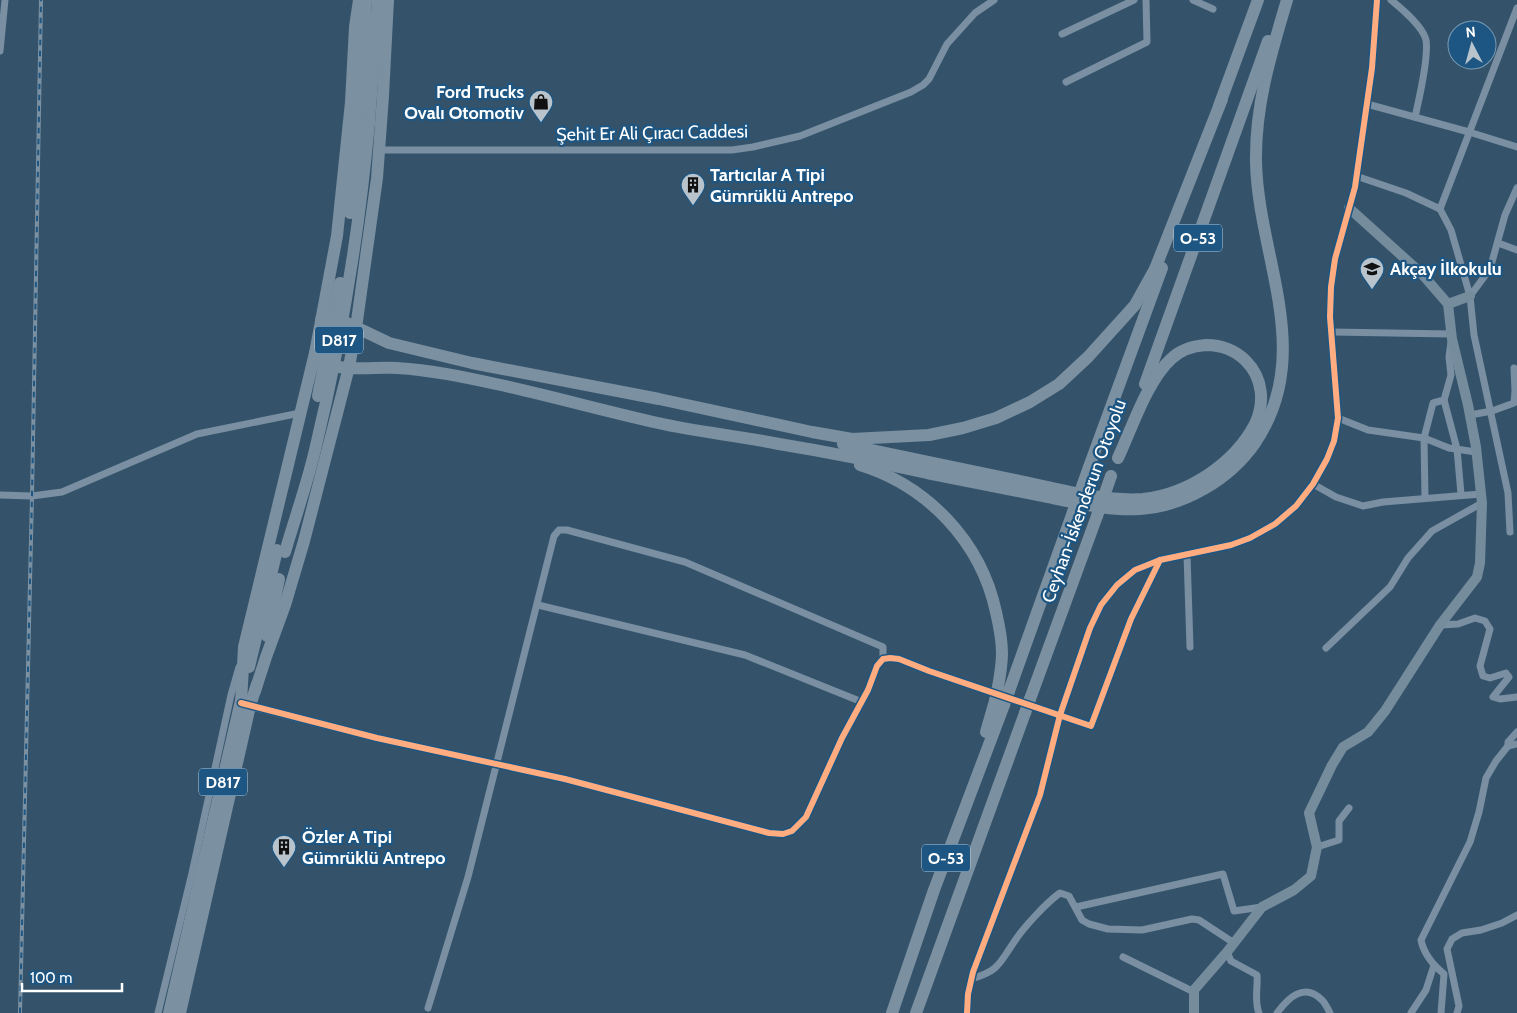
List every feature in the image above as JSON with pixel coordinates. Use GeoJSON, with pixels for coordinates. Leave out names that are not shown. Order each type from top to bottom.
{"type":"FeatureCollection","features":[{"type":"Feature","properties":{"kind":"highway"},"geometry":{"type":"LineString","coordinates":[[245,705],[244,647],[315,353],[337,236],[351,102],[354,28],[359,0]]}},
{"type":"Feature","properties":{"kind":"highway","name":"D817"},"geometry":{"type":"LineString","coordinates":[[365,122],[366,0]]}},
{"type":"Feature","properties":{"kind":"highway","name":"D817"},"geometry":{"type":"LineString","coordinates":[[169,1013],[245,705],[329,346],[365,122],[378,0]]}},
{"type":"Feature","properties":{"kind":"highway"},"geometry":{"type":"LineString","coordinates":[[255,691],[285,605],[348,368],[356,328],[377,178],[388,0]]}},
{"type":"Feature","properties":{"kind":"highway","name":"Ceyhan-İskenderun Otoyolu"},"geometry":{"type":"LineString","coordinates":[[892,1013],[1004,689],[1073,512],[1139,333],[1258,0]]}},
{"type":"Feature","properties":{"kind":"highway","name":"Ceyhan-İskenderun Otoyolu"},"geometry":{"type":"LineString","coordinates":[[916,1013],[1283,0]]}},
{"type":"Feature","properties":{"kind":"highway"},"geometry":{"type":"LineString","coordinates":[[315,353],[323,361],[338,367],[421,369],[553,397],[660,423],[778,443],[1064,500],[1121,510],[1144,509],[1169,504],[1195,494],[1218,480],[1238,463],[1254,444],[1269,420],[1278,393],[1283,368],[1283,343],[1280,309],[1260,200],[1256,166],[1256,138],[1260,97],[1287,0]]}},
{"type":"Feature","properties":{"kind":"highway"},"geometry":{"type":"LineString","coordinates":[[321,320],[347,323],[389,343],[472,363],[673,402],[812,432],[852,439],[938,434],[996,418],[1030,402],[1059,384],[1088,357],[1135,305],[1155,269],[1222,100]]}},
{"type":"Feature","properties":{"kind":"highway"},"geometry":{"type":"LineString","coordinates":[[673,402],[736,422],[1067,491],[1123,500],[1166,494],[1191,485],[1214,471],[1232,455],[1255,424],[1260,410],[1262,398],[1255,373],[1238,353],[1213,345],[1198,346],[1185,350],[1172,358],[1159,372],[1118,458]]}},
{"type":"Feature","properties":{"kind":"highway"},"geometry":{"type":"LineString","coordinates":[[778,443],[840,459],[889,477],[931,504],[948,521],[964,539],[976,557],[993,600],[1000,628],[1004,689]]}},
{"type":"Feature","properties":{"kind":"highway","name":"D817"},"geometry":{"type":"LineString","coordinates":[[180,1013],[245,705],[255,691],[281,551]]}},
{"type":"Feature","properties":{"kind":"street"},"geometry":{"type":"LineString","coordinates":[[0,52],[5,0]]}},
{"type":"Feature","properties":{"kind":"street"},"geometry":{"type":"LineString","coordinates":[[1062,34],[1134,0]]}},
{"type":"Feature","properties":{"kind":"street"},"geometry":{"type":"LineString","coordinates":[[1066,82],[1147,42],[1146,0]]}},
{"type":"Feature","properties":{"kind":"street"},"geometry":{"type":"LineString","coordinates":[[1193,0],[1213,10]]}},
{"type":"Feature","properties":{"kind":"street"},"geometry":{"type":"LineString","coordinates":[[967,1013],[971,980],[1040,795],[1060,716],[1090,628],[1101,605],[1117,585],[1135,570],[1160,560],[1231,545],[1250,538],[1275,524],[1296,506],[1313,484],[1327,460],[1334,441],[1338,418],[1330,317],[1331,287],[1335,259],[1356,176],[1372,68],[1377,0]]}},
{"type":"Feature","properties":{"kind":"street"},"geometry":{"type":"LineString","coordinates":[[1391,0],[1408,13],[1426,39],[1415,117]]}},
{"type":"Feature","properties":{"kind":"street","name":"Şehit Er Ali Çıracı Caddesi"},"geometry":{"type":"LineString","coordinates":[[378,150],[715,150],[753,146],[800,136],[911,92],[923,85],[929,79],[947,44],[975,13],[991,1]]}},
{"type":"Feature","properties":{"kind":"street"},"geometry":{"type":"LineString","coordinates":[[1440,209],[1517,8]]}},
{"type":"Feature","properties":{"kind":"street"},"geometry":{"type":"LineString","coordinates":[[1367,104],[1517,147]]}},
{"type":"Feature","properties":{"kind":"street"},"geometry":{"type":"LineString","coordinates":[[1356,176],[1406,193],[1440,209],[1451,230],[1470,296],[1474,335],[1508,493],[1510,532]]}},
{"type":"Feature","properties":{"kind":"street"},"geometry":{"type":"LineString","coordinates":[[1448,304],[1470,296],[1490,269],[1505,215],[1517,188]]}},
{"type":"Feature","properties":{"kind":"street"},"geometry":{"type":"LineString","coordinates":[[1076,907],[1223,874],[1234,911],[1262,907],[1294,890],[1311,876],[1317,847],[1309,813],[1332,765],[1343,747],[1368,732],[1385,711],[1440,625],[1477,577],[1480,563],[1481,498],[1474,414],[1452,337],[1448,304],[1422,274],[1348,208]]}},
{"type":"Feature","properties":{"kind":"street"},"geometry":{"type":"LineString","coordinates":[[1498,243],[1517,250]]}},
{"type":"Feature","properties":{"kind":"street"},"geometry":{"type":"LineString","coordinates":[[1332,332],[1452,337]]}},
{"type":"Feature","properties":{"kind":"street"},"geometry":{"type":"LineString","coordinates":[[1452,337],[1449,356],[1451,375],[1444,400],[1457,449],[1461,494]]}},
{"type":"Feature","properties":{"kind":"street"},"geometry":{"type":"LineString","coordinates":[[1474,414],[1515,404],[1514,368]]}},
{"type":"Feature","properties":{"kind":"street"},"geometry":{"type":"LineString","coordinates":[[1425,498],[1424,438],[1433,403],[1444,400]]}},
{"type":"Feature","properties":{"kind":"street"},"geometry":{"type":"LineString","coordinates":[[0,495],[32,496],[62,492],[197,434],[300,413]]}},
{"type":"Feature","properties":{"kind":"street"},"geometry":{"type":"LineString","coordinates":[[1338,418],[1368,430],[1424,438],[1449,448],[1476,452]]}},
{"type":"Feature","properties":{"kind":"street"},"geometry":{"type":"LineString","coordinates":[[1313,484],[1336,497],[1363,506],[1383,502],[1461,494],[1481,498]]}},
{"type":"Feature","properties":{"kind":"street"},"geometry":{"type":"LineString","coordinates":[[1326,648],[1390,587],[1408,558],[1432,531],[1481,498]]}},
{"type":"Feature","properties":{"kind":"street"},"geometry":{"type":"LineString","coordinates":[[245,705],[377,738],[495,764],[565,779],[769,833],[783,834],[792,832],[806,817],[842,738],[862,702],[877,666],[883,659],[884,647],[685,562],[567,530],[559,530],[554,536],[538,605],[495,764],[468,878],[428,1008]]}},
{"type":"Feature","properties":{"kind":"street"},"geometry":{"type":"LineString","coordinates":[[1187,555],[1190,647]]}},
{"type":"Feature","properties":{"kind":"street"},"geometry":{"type":"LineString","coordinates":[[883,659],[900,658],[929,671],[1091,726],[1131,619],[1160,560]]}},
{"type":"Feature","properties":{"kind":"street"},"geometry":{"type":"LineString","coordinates":[[538,605],[746,655],[862,702]]}},
{"type":"Feature","properties":{"kind":"street"},"geometry":{"type":"LineString","coordinates":[[1440,625],[1458,624],[1475,618],[1485,621],[1490,629],[1480,666],[1483,676],[1490,678],[1506,674],[1509,677],[1494,697],[1500,699],[1517,697]]}},
{"type":"Feature","properties":{"kind":"street"},"geometry":{"type":"LineString","coordinates":[[158,1013],[190,882],[231,695],[244,647]]}},
{"type":"Feature","properties":{"kind":"street"},"geometry":{"type":"LineString","coordinates":[[1441,1013],[1444,974],[1434,966],[1422,950],[1420,940],[1470,842],[1486,778],[1508,746],[1508,742],[1517,732]]}},
{"type":"Feature","properties":{"kind":"street"},"geometry":{"type":"LineString","coordinates":[[1508,746],[1517,744]]}},
{"type":"Feature","properties":{"kind":"street"},"geometry":{"type":"LineString","coordinates":[[1317,847],[1339,840],[1339,821],[1349,808]]}},
{"type":"Feature","properties":{"kind":"street"},"geometry":{"type":"LineString","coordinates":[[971,980],[988,974],[1001,963],[1014,940],[1052,899],[1060,894],[1070,896],[1082,920],[1089,924],[1108,929],[1142,930],[1192,919],[1199,920],[1234,943]]}},
{"type":"Feature","properties":{"kind":"street"},"geometry":{"type":"LineString","coordinates":[[1194,1013],[1194,990],[1262,907]]}},
{"type":"Feature","properties":{"kind":"street"},"geometry":{"type":"LineString","coordinates":[[1457,1013],[1459,1006],[1447,949],[1452,939],[1462,933],[1481,930],[1502,923],[1517,915]]}},
{"type":"Feature","properties":{"kind":"street"},"geometry":{"type":"LineString","coordinates":[[1227,952],[1231,960],[1257,975],[1256,1005],[1259,1013]]}},
{"type":"Feature","properties":{"kind":"street"},"geometry":{"type":"LineString","coordinates":[[1123,957],[1194,992]]}},
{"type":"Feature","properties":{"kind":"street"},"geometry":{"type":"LineString","coordinates":[[1411,1013],[1426,990],[1434,966]]}},
{"type":"Feature","properties":{"kind":"street"},"geometry":{"type":"LineString","coordinates":[[1277,1013],[1287,999],[1298,993],[1310,992],[1322,1000],[1330,1013]]}},
{"type":"Feature","properties":{"kind":"railway"},"geometry":{"type":"LineString","coordinates":[[20,1013],[41,0]]}},
{"type":"Feature","properties":{"kind":"cycle path"},"geometry":{"type":"LineString","coordinates":[[967,1013],[968,994],[973,972],[1040,795],[1060,715],[1090,628],[1101,605],[1117,585],[1135,570],[1160,560],[1231,545],[1250,538],[1275,524],[1296,506],[1313,484],[1327,459],[1334,441],[1338,418],[1330,317],[1331,287],[1335,259],[1355,187],[1372,68],[1377,0]]}},
{"type":"Feature","properties":{"kind":"cycle path"},"geometry":{"type":"LineString","coordinates":[[241,703],[377,738],[565,779],[769,833],[783,834],[792,831],[806,817],[842,738],[868,690],[877,666],[883,659],[899,659],[1091,726],[1131,619],[1160,560]]}},
{"type":"Feature","properties":{"kind":"place","name":"Ford Trucks Ovalı Otomotiv"},"geometry":{"type":"Point","coordinates":[541,123]}},
{"type":"Feature","properties":{"kind":"place","name":"Tartıcılar A Tipi Gümrüklü Antrepo"},"geometry":{"type":"Point","coordinates":[693,206]}},
{"type":"Feature","properties":{"kind":"place","name":"Akçay İlkokulu"},"geometry":{"type":"Point","coordinates":[1372,290]}},
{"type":"Feature","properties":{"kind":"place","name":"Özler A Tipi Gümrüklü Antrepo"},"geometry":{"type":"Point","coordinates":[284,868]}}]}
